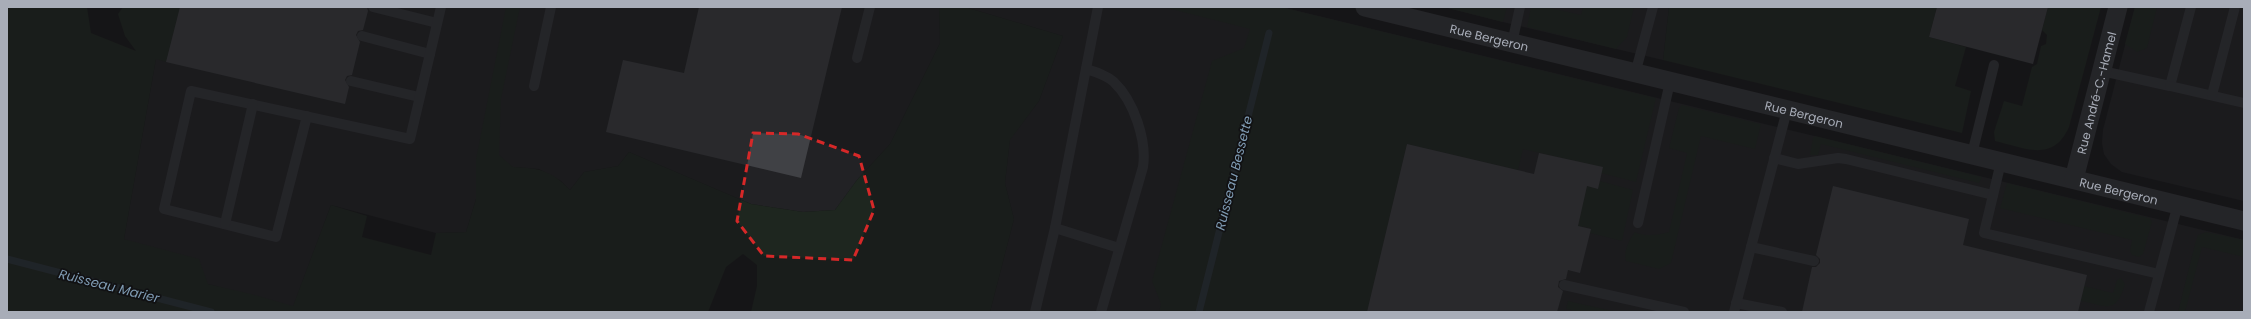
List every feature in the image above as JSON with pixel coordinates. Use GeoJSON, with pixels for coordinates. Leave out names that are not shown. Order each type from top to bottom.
{"type":"FeatureCollection","features":[{"type":"Feature","properties":{"kind":"street","name":"Rue Bergeron"},"geometry":{"type":"LineString","coordinates":[[1365,7],[1635,74],[1972,154],[2244,221]]}},
{"type":"Feature","properties":{"kind":"street","name":"Rue André-C.-Hamel"},"geometry":{"type":"LineString","coordinates":[[2074,179],[2118,7]]}},
{"type":"Feature","properties":{"kind":"lane"},"geometry":{"type":"LineString","coordinates":[[373,7],[437,23]]}},
{"type":"Feature","properties":{"kind":"lane"},"geometry":{"type":"LineString","coordinates":[[307,116],[276,237],[164,209],[191,91],[253,104],[307,116],[410,139],[441,7]]}},
{"type":"Feature","properties":{"kind":"lane"},"geometry":{"type":"LineString","coordinates":[[534,86],[551,7]]}},
{"type":"Feature","properties":{"kind":"lane"},"geometry":{"type":"LineString","coordinates":[[857,58],[870,7]]}},
{"type":"Feature","properties":{"kind":"lane"},"geometry":{"type":"LineString","coordinates":[[1035,312],[1055,228],[1098,7]]}},
{"type":"Feature","properties":{"kind":"lane"},"geometry":{"type":"LineString","coordinates":[[1512,43],[1520,7]]}},
{"type":"Feature","properties":{"kind":"lane"},"geometry":{"type":"LineString","coordinates":[[1635,74],[1653,7]]}},
{"type":"Feature","properties":{"kind":"lane"},"geometry":{"type":"LineString","coordinates":[[2170,86],[2191,7]]}},
{"type":"Feature","properties":{"kind":"lane"},"geometry":{"type":"LineString","coordinates":[[2212,95],[2235,7]]}},
{"type":"Feature","properties":{"kind":"lane"},"geometry":{"type":"LineString","coordinates":[[362,36],[430,54]]}},
{"type":"Feature","properties":{"kind":"lane"},"geometry":{"type":"LineString","coordinates":[[1972,154],[1994,65]]}},
{"type":"Feature","properties":{"kind":"lane"},"geometry":{"type":"LineString","coordinates":[[1086,69],[1105,76],[1115,82],[1142,131],[1144,144],[1142,167],[1101,312]]}},
{"type":"Feature","properties":{"kind":"lane"},"geometry":{"type":"LineString","coordinates":[[2102,71],[2244,102]]}},
{"type":"Feature","properties":{"kind":"lane"},"geometry":{"type":"LineString","coordinates":[[351,81],[419,98]]}},
{"type":"Feature","properties":{"kind":"lane"},"geometry":{"type":"LineString","coordinates":[[1638,223],[1670,82]]}},
{"type":"Feature","properties":{"kind":"lane"},"geometry":{"type":"LineString","coordinates":[[225,224],[253,104]]}},
{"type":"Feature","properties":{"kind":"lane"},"geometry":{"type":"LineString","coordinates":[[1782,312],[1735,307],[1787,110]]}},
{"type":"Feature","properties":{"kind":"lane"},"geometry":{"type":"LineString","coordinates":[[1774,158],[1798,164],[1838,158],[1846,159],[1993,195]]}},
{"type":"Feature","properties":{"kind":"lane"},"geometry":{"type":"LineString","coordinates":[[2001,162],[1984,233],[2159,274]]}},
{"type":"Feature","properties":{"kind":"lane"},"geometry":{"type":"LineString","coordinates":[[2149,312],[2178,204]]}},
{"type":"Feature","properties":{"kind":"lane"},"geometry":{"type":"LineString","coordinates":[[1055,228],[1119,248]]}},
{"type":"Feature","properties":{"kind":"lane"},"geometry":{"type":"LineString","coordinates":[[1751,247],[1814,261]]}},
{"type":"Feature","properties":{"kind":"lane"},"geometry":{"type":"LineString","coordinates":[[1564,285],[1684,312]]}},
{"type":"Feature","properties":{"kind":"highlighted area"},"geometry":{"type":"Polygon","coordinates":[[[753,133],[798,134],[859,156],[874,210],[853,260],[764,256],[737,221],[753,133]]]}},
{"type":"Feature","properties":{"kind":"shaded area"},"geometry":{"type":"Polygon","coordinates":[[[7,7],[87,7],[91,33],[136,51],[125,36],[118,14],[123,7],[180,7],[166,62],[156,59],[124,239],[199,259],[208,284],[293,306],[331,205],[367,216],[362,237],[431,255],[436,233],[466,232],[476,199],[476,159],[506,7],[520,7],[501,99],[499,155],[513,167],[544,171],[557,178],[570,190],[584,172],[618,166],[629,152],[751,204],[803,212],[835,210],[857,180],[890,144],[940,43],[939,7],[965,7],[1063,36],[1039,101],[1010,140],[1005,183],[1014,219],[990,312],[751,312],[757,286],[757,265],[743,254],[726,267],[708,312],[7,312],[7,7]]]}},
{"type":"Feature","properties":{"kind":"shaded area"},"geometry":{"type":"Polygon","coordinates":[[[147,7],[939,7],[940,43],[890,144],[857,180],[835,210],[803,212],[751,204],[629,152],[618,166],[584,172],[570,190],[561,181],[539,169],[513,167],[476,160],[476,199],[466,232],[436,233],[331,205],[293,307],[208,284],[124,239],[156,59],[147,7]]]}},
{"type":"Feature","properties":{"kind":"shaded area"},"geometry":{"type":"Polygon","coordinates":[[[965,7],[1281,7],[2244,240],[2244,312],[990,312],[1014,219],[1005,183],[1010,139],[1039,101],[1063,36],[965,7]]]}},
{"type":"Feature","properties":{"kind":"shaded area"},"geometry":{"type":"Polygon","coordinates":[[[1163,7],[1281,7],[1656,98],[1636,182],[1601,173],[1602,167],[1523,149],[1518,170],[1407,144],[1367,312],[1159,312],[1161,304],[1152,281],[1212,61],[1244,48],[1250,29],[1163,7]]]}},
{"type":"Feature","properties":{"kind":"shaded area"},"geometry":{"type":"Polygon","coordinates":[[[1444,7],[1669,7],[1663,60],[1503,22],[1444,7]]]}},
{"type":"Feature","properties":{"kind":"shaded area"},"geometry":{"type":"Polygon","coordinates":[[[1444,7],[1507,7],[1503,22],[1444,7]]]}},
{"type":"Feature","properties":{"kind":"shaded area"},"geometry":{"type":"Polygon","coordinates":[[[1531,7],[1546,7],[1581,15],[1583,7],[1634,7],[1627,37],[1616,49],[1527,27],[1531,7]]]}},
{"type":"Feature","properties":{"kind":"shaded area"},"geometry":{"type":"Polygon","coordinates":[[[1669,7],[1937,7],[1929,37],[1966,47],[1955,86],[1971,91],[1962,133],[1663,60],[1669,7]]]}},
{"type":"Feature","properties":{"kind":"shaded area"},"geometry":{"type":"Polygon","coordinates":[[[2048,7],[2101,7],[2069,127],[2062,138],[2055,145],[2046,149],[2027,149],[1995,141],[1994,132],[2004,101],[2022,106],[2032,67],[2037,64],[2041,46],[2046,44],[2047,35],[2042,30],[2048,7]]]}},
{"type":"Feature","properties":{"kind":"shaded area"},"geometry":{"type":"Polygon","coordinates":[[[2135,7],[2244,7],[2244,201],[2122,172],[2111,164],[2104,154],[2102,143],[2103,130],[2135,7]]]}},
{"type":"Feature","properties":{"kind":"shaded area"},"geometry":{"type":"Polygon","coordinates":[[[2135,7],[2157,7],[2147,48],[2137,52],[2125,44],[2135,7]]]}},
{"type":"Feature","properties":{"kind":"shaded area"},"geometry":{"type":"Polygon","coordinates":[[[1682,105],[1761,124],[1755,149],[1701,136],[1671,263],[1659,269],[1626,261],[1625,254],[1627,246],[1635,232],[1643,235],[1652,235],[1669,232],[1687,153],[1669,148],[1679,108],[1682,105]]]}},
{"type":"Feature","properties":{"kind":"shaded area"},"geometry":{"type":"Polygon","coordinates":[[[1815,136],[1982,177],[1979,183],[1821,144],[1818,155],[1810,155],[1813,138],[1815,136]]]}},
{"type":"Feature","properties":{"kind":"shaded area"},"geometry":{"type":"Polygon","coordinates":[[[1600,181],[1633,190],[1622,241],[1590,233],[1591,228],[1578,226],[1587,186],[1598,189],[1600,181]]]}},
{"type":"Feature","properties":{"kind":"shaded area"},"geometry":{"type":"Polygon","coordinates":[[[2007,183],[2150,218],[2152,222],[2143,254],[2139,257],[2132,255],[2130,251],[2132,240],[2000,208],[2007,183]]]}},
{"type":"Feature","properties":{"kind":"shaded area"},"geometry":{"type":"Polygon","coordinates":[[[2206,232],[2244,240],[2244,257],[2202,247],[2185,312],[2178,312],[2198,235],[2206,232]]]}},
{"type":"Feature","properties":{"kind":"shaded area"},"geometry":{"type":"Polygon","coordinates":[[[2121,278],[2125,284],[2122,294],[2114,304],[2104,306],[2081,301],[2084,286],[2113,293],[2117,280],[2121,278]]]}},
{"type":"Feature","properties":{"kind":"shaded area"},"geometry":{"type":"Polygon","coordinates":[[[1568,301],[1617,312],[1580,312],[1566,309],[1568,301]]]}},
{"type":"Feature","properties":{"kind":"building"},"geometry":{"type":"Polygon","coordinates":[[[180,7],[367,7],[368,11],[363,30],[358,31],[356,35],[360,42],[352,75],[347,76],[345,80],[349,87],[345,104],[166,62],[180,7]]]}},
{"type":"Feature","properties":{"kind":"building"},"geometry":{"type":"Polygon","coordinates":[[[699,7],[842,7],[801,178],[606,132],[623,60],[684,73],[699,7]]]}},
{"type":"Feature","properties":{"kind":"building"},"geometry":{"type":"Polygon","coordinates":[[[1937,7],[2048,7],[2033,64],[1929,37],[1937,7]]]}},
{"type":"Feature","properties":{"kind":"building"},"geometry":{"type":"Polygon","coordinates":[[[1407,144],[1534,174],[1539,153],[1603,167],[1598,189],[1587,186],[1578,226],[1591,229],[1580,273],[1568,270],[1566,279],[1559,281],[1558,287],[1563,291],[1557,312],[1367,312],[1407,144]]]}},
{"type":"Feature","properties":{"kind":"building"},"geometry":{"type":"Polygon","coordinates":[[[1833,186],[1969,219],[1963,245],[2087,275],[2078,312],[1802,312],[1812,267],[1816,267],[1820,263],[1820,259],[1816,255],[1833,186]]]}},
{"type":"Feature","properties":{"kind":"waterway","name":"Ruisseau Bessette"},"geometry":{"type":"LineString","coordinates":[[1199,312],[1269,33]]}},
{"type":"Feature","properties":{"kind":"waterway","name":"Ruisseau Marier"},"geometry":{"type":"LineString","coordinates":[[7,259],[211,312]]}}]}
